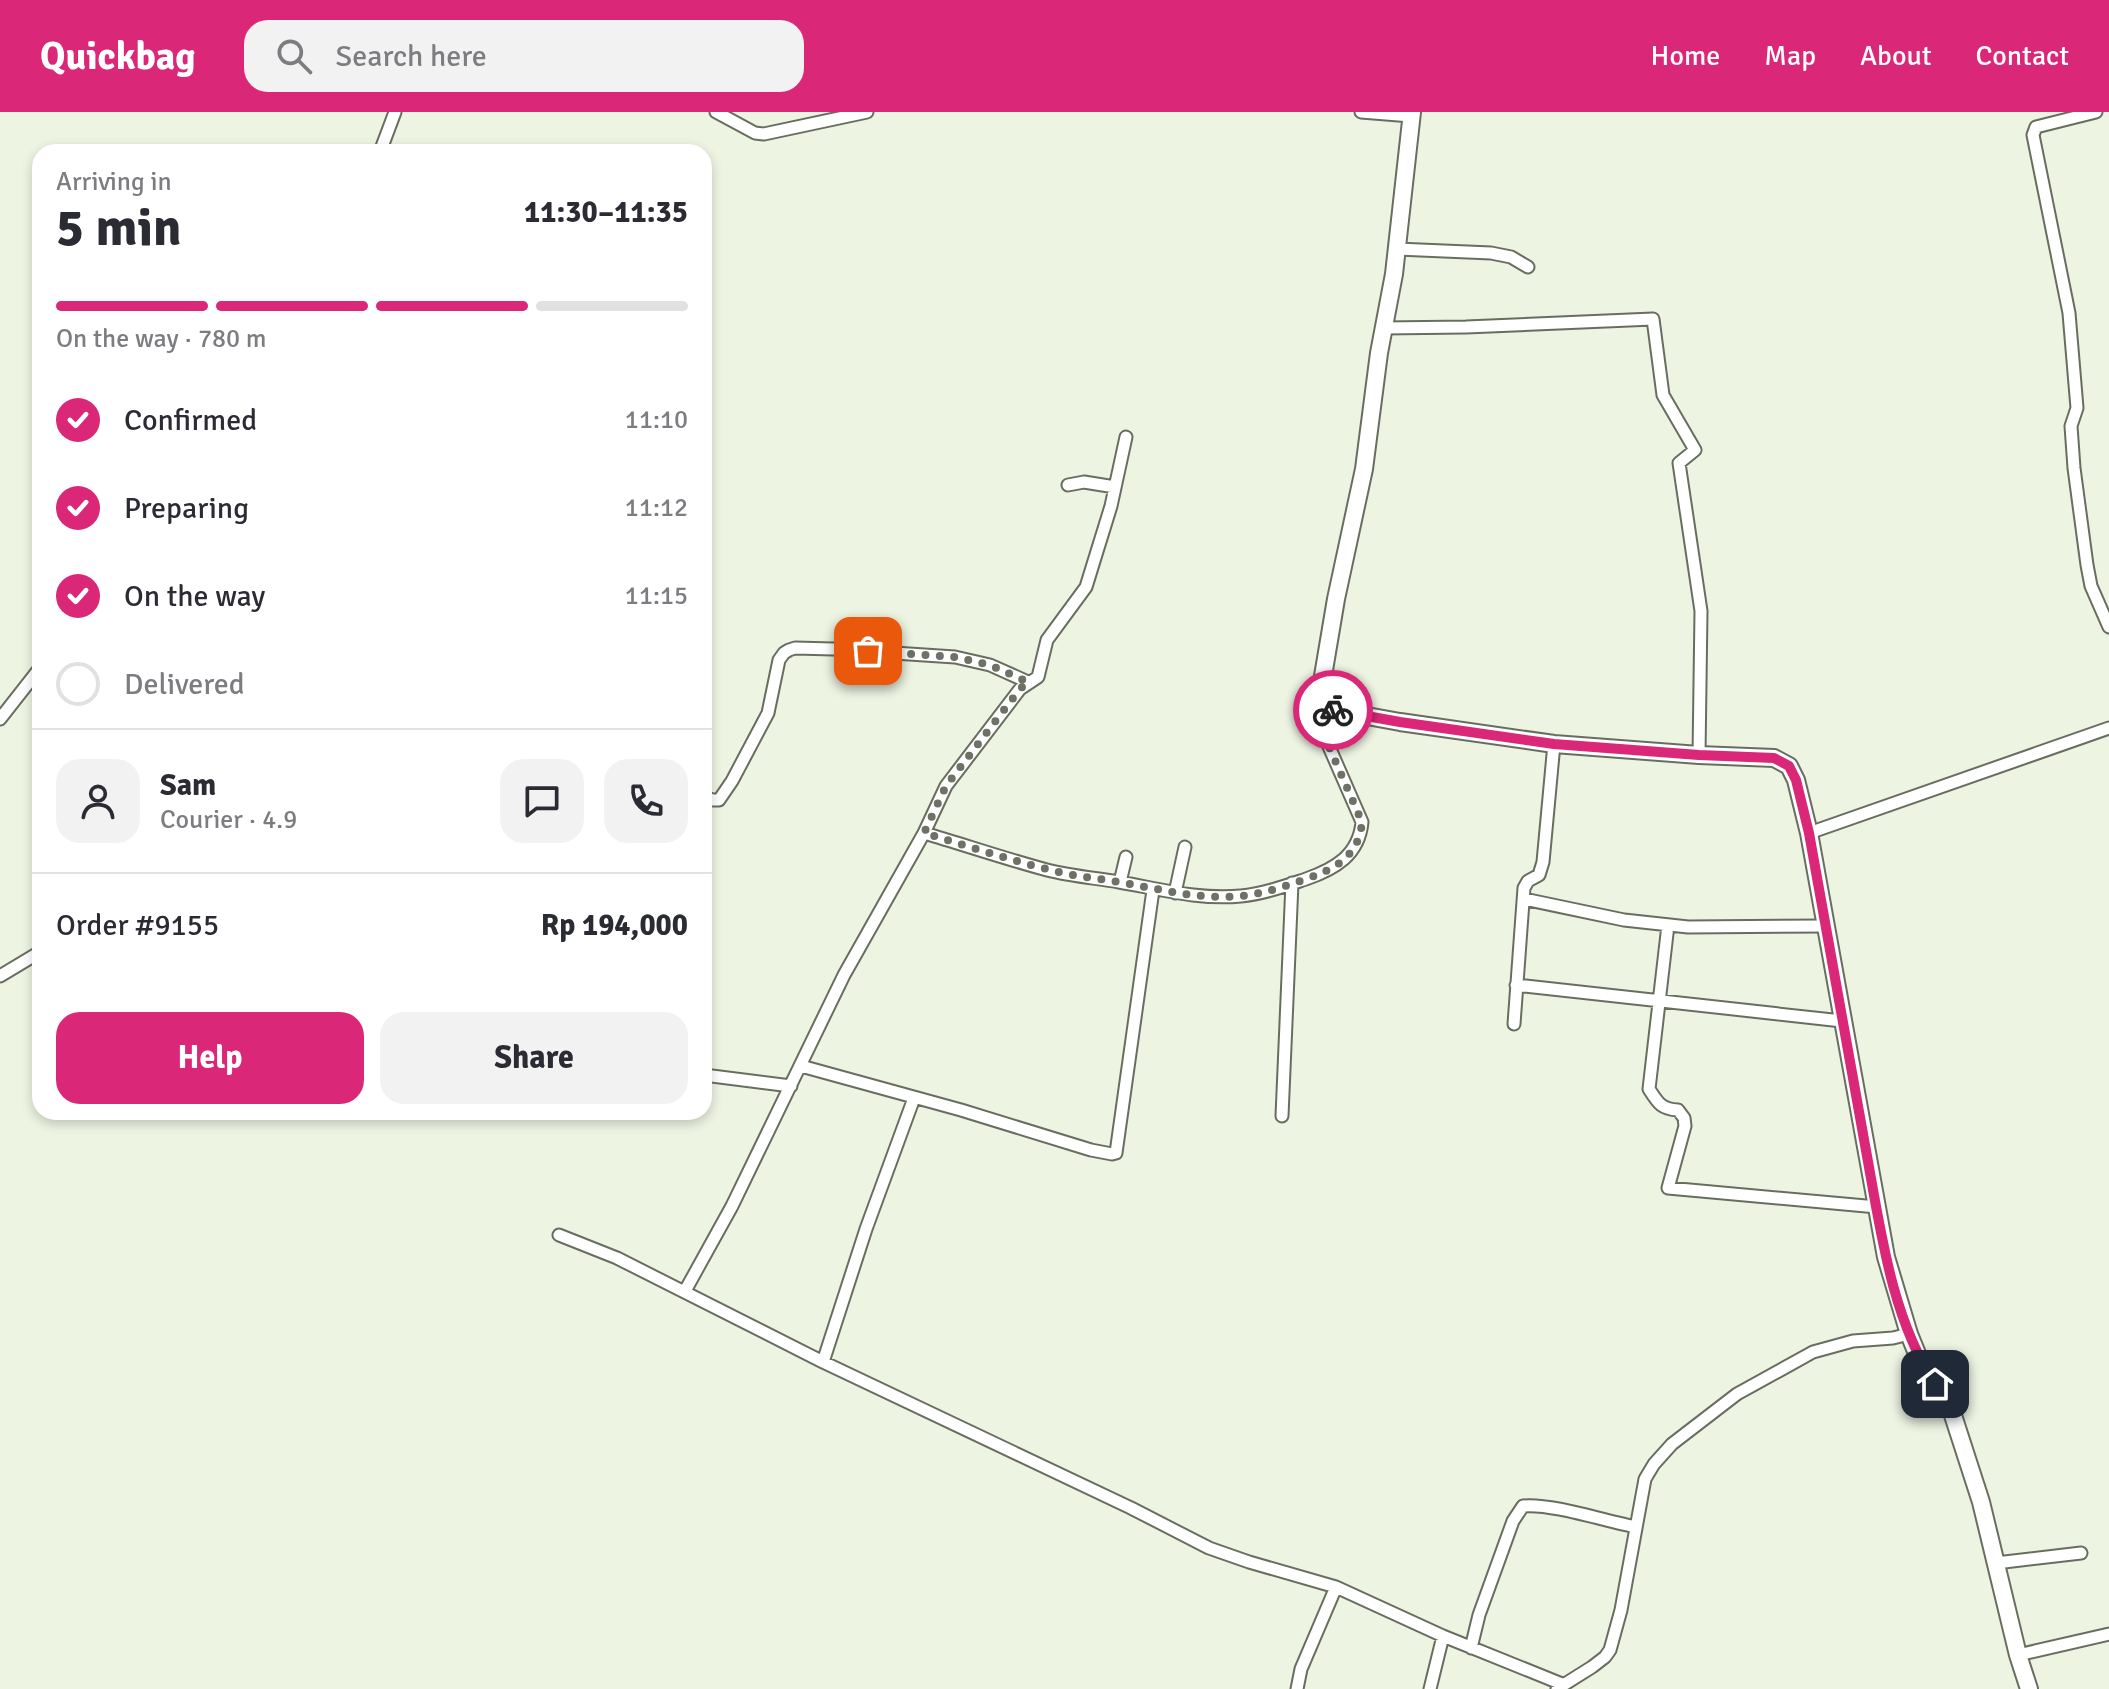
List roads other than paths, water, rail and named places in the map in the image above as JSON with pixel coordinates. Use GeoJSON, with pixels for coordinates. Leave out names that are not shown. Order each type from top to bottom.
{"type":"FeatureCollection","features":[{"type":"Feature","properties":{"kind":"street"},"geometry":{"type":"LineString","coordinates":[[383,144],[395,112]]}},
{"type":"Feature","properties":{"kind":"street"},"geometry":{"type":"LineString","coordinates":[[716,112],[755,133],[764,134],[867,112]]}},
{"type":"Feature","properties":{"kind":"street"},"geometry":{"type":"LineString","coordinates":[[924,833],[1048,870],[1202,896],[1263,893],[1337,866],[1354,849],[1361,837],[1362,822],[1327,742],[1323,676],[1364,469],[1397,249],[1411,114],[1361,112]]}},
{"type":"Feature","properties":{"kind":"street"},"geometry":{"type":"LineString","coordinates":[[2096,112],[2036,127],[2033,135],[2069,313],[2077,408],[2071,426],[2074,468],[2087,565],[2091,586],[2109,627]]}},
{"type":"Feature","properties":{"kind":"street"},"geometry":{"type":"LineString","coordinates":[[1397,249],[1491,253],[1511,257],[1528,267]]}},
{"type":"Feature","properties":{"kind":"street"},"geometry":{"type":"LineString","coordinates":[[1383,328],[1653,319],[1663,395],[1695,450],[1679,463],[1701,611],[1699,755]]}},
{"type":"Feature","properties":{"kind":"street"},"geometry":{"type":"LineString","coordinates":[[685,1291],[732,1206],[844,975],[924,833],[946,786],[1020,689],[1039,674],[1044,647],[1051,634],[1086,587],[1097,557],[1126,437]]}},
{"type":"Feature","properties":{"kind":"street"},"geometry":{"type":"LineString","coordinates":[[1068,485],[1084,482],[1115,487]]}},
{"type":"Feature","properties":{"kind":"street"},"geometry":{"type":"LineString","coordinates":[[712,800],[719,800],[732,781],[768,713],[779,660],[789,650],[833,649],[955,657],[990,665],[1028,682]]}},
{"type":"Feature","properties":{"kind":"street"},"geometry":{"type":"LineString","coordinates":[[0,719],[32,678]]}},
{"type":"Feature","properties":{"kind":"street"},"geometry":{"type":"LineString","coordinates":[[1323,708],[1554,744],[1774,758],[1789,766],[1796,780],[1809,833],[1886,1257],[1920,1361],[1950,1406],[1981,1502],[2029,1689]]}},
{"type":"Feature","properties":{"kind":"street"},"geometry":{"type":"LineString","coordinates":[[1809,833],[2109,728]]}},
{"type":"Feature","properties":{"kind":"street"},"geometry":{"type":"LineString","coordinates":[[1514,1024],[1525,885],[1539,875],[1543,862],[1554,744]]}},
{"type":"Feature","properties":{"kind":"street"},"geometry":{"type":"LineString","coordinates":[[1175,893],[1185,847]]}},
{"type":"Feature","properties":{"kind":"street"},"geometry":{"type":"LineString","coordinates":[[1120,882],[1126,857]]}},
{"type":"Feature","properties":{"kind":"street"},"geometry":{"type":"LineString","coordinates":[[1282,1116],[1292,883]]}},
{"type":"Feature","properties":{"kind":"street"},"geometry":{"type":"LineString","coordinates":[[801,1066],[1091,1150],[1116,1153],[1153,890]]}},
{"type":"Feature","properties":{"kind":"street"},"geometry":{"type":"LineString","coordinates":[[1524,899],[1624,920],[1668,925],[1713,928],[1826,926]]}},
{"type":"Feature","properties":{"kind":"street"},"geometry":{"type":"LineString","coordinates":[[1668,925],[1649,1089],[1657,1102],[1667,1109],[1678,1110],[1684,1118],[1685,1126],[1668,1188],[1877,1207]]}},
{"type":"Feature","properties":{"kind":"street"},"geometry":{"type":"LineString","coordinates":[[0,976],[32,957]]}},
{"type":"Feature","properties":{"kind":"street"},"geometry":{"type":"LineString","coordinates":[[1516,985],[1842,1021]]}},
{"type":"Feature","properties":{"kind":"street"},"geometry":{"type":"LineString","coordinates":[[712,1076],[791,1086]]}},
{"type":"Feature","properties":{"kind":"street"},"geometry":{"type":"LineString","coordinates":[[823,1362],[866,1229],[914,1098]]}},
{"type":"Feature","properties":{"kind":"street"},"geometry":{"type":"LineString","coordinates":[[559,1235],[617,1258],[739,1321],[1209,1548],[1336,1587],[1559,1687],[1592,1667],[1610,1650],[1621,1610],[1645,1479],[1672,1444],[1737,1394],[1813,1352],[1853,1341],[1909,1334]]}},
{"type":"Feature","properties":{"kind":"street"},"geometry":{"type":"LineString","coordinates":[[1471,1648],[1479,1615],[1513,1521],[1523,1506],[1636,1527]]}},
{"type":"Feature","properties":{"kind":"street"},"geometry":{"type":"LineString","coordinates":[[1996,1563],[2081,1553]]}},
{"type":"Feature","properties":{"kind":"street"},"geometry":{"type":"LineString","coordinates":[[1297,1689],[1301,1669],[1336,1587]]}},
{"type":"Feature","properties":{"kind":"street"},"geometry":{"type":"LineString","coordinates":[[2018,1655],[2109,1634]]}},
{"type":"Feature","properties":{"kind":"street"},"geometry":{"type":"LineString","coordinates":[[1430,1689],[1443,1636]]}}]}
